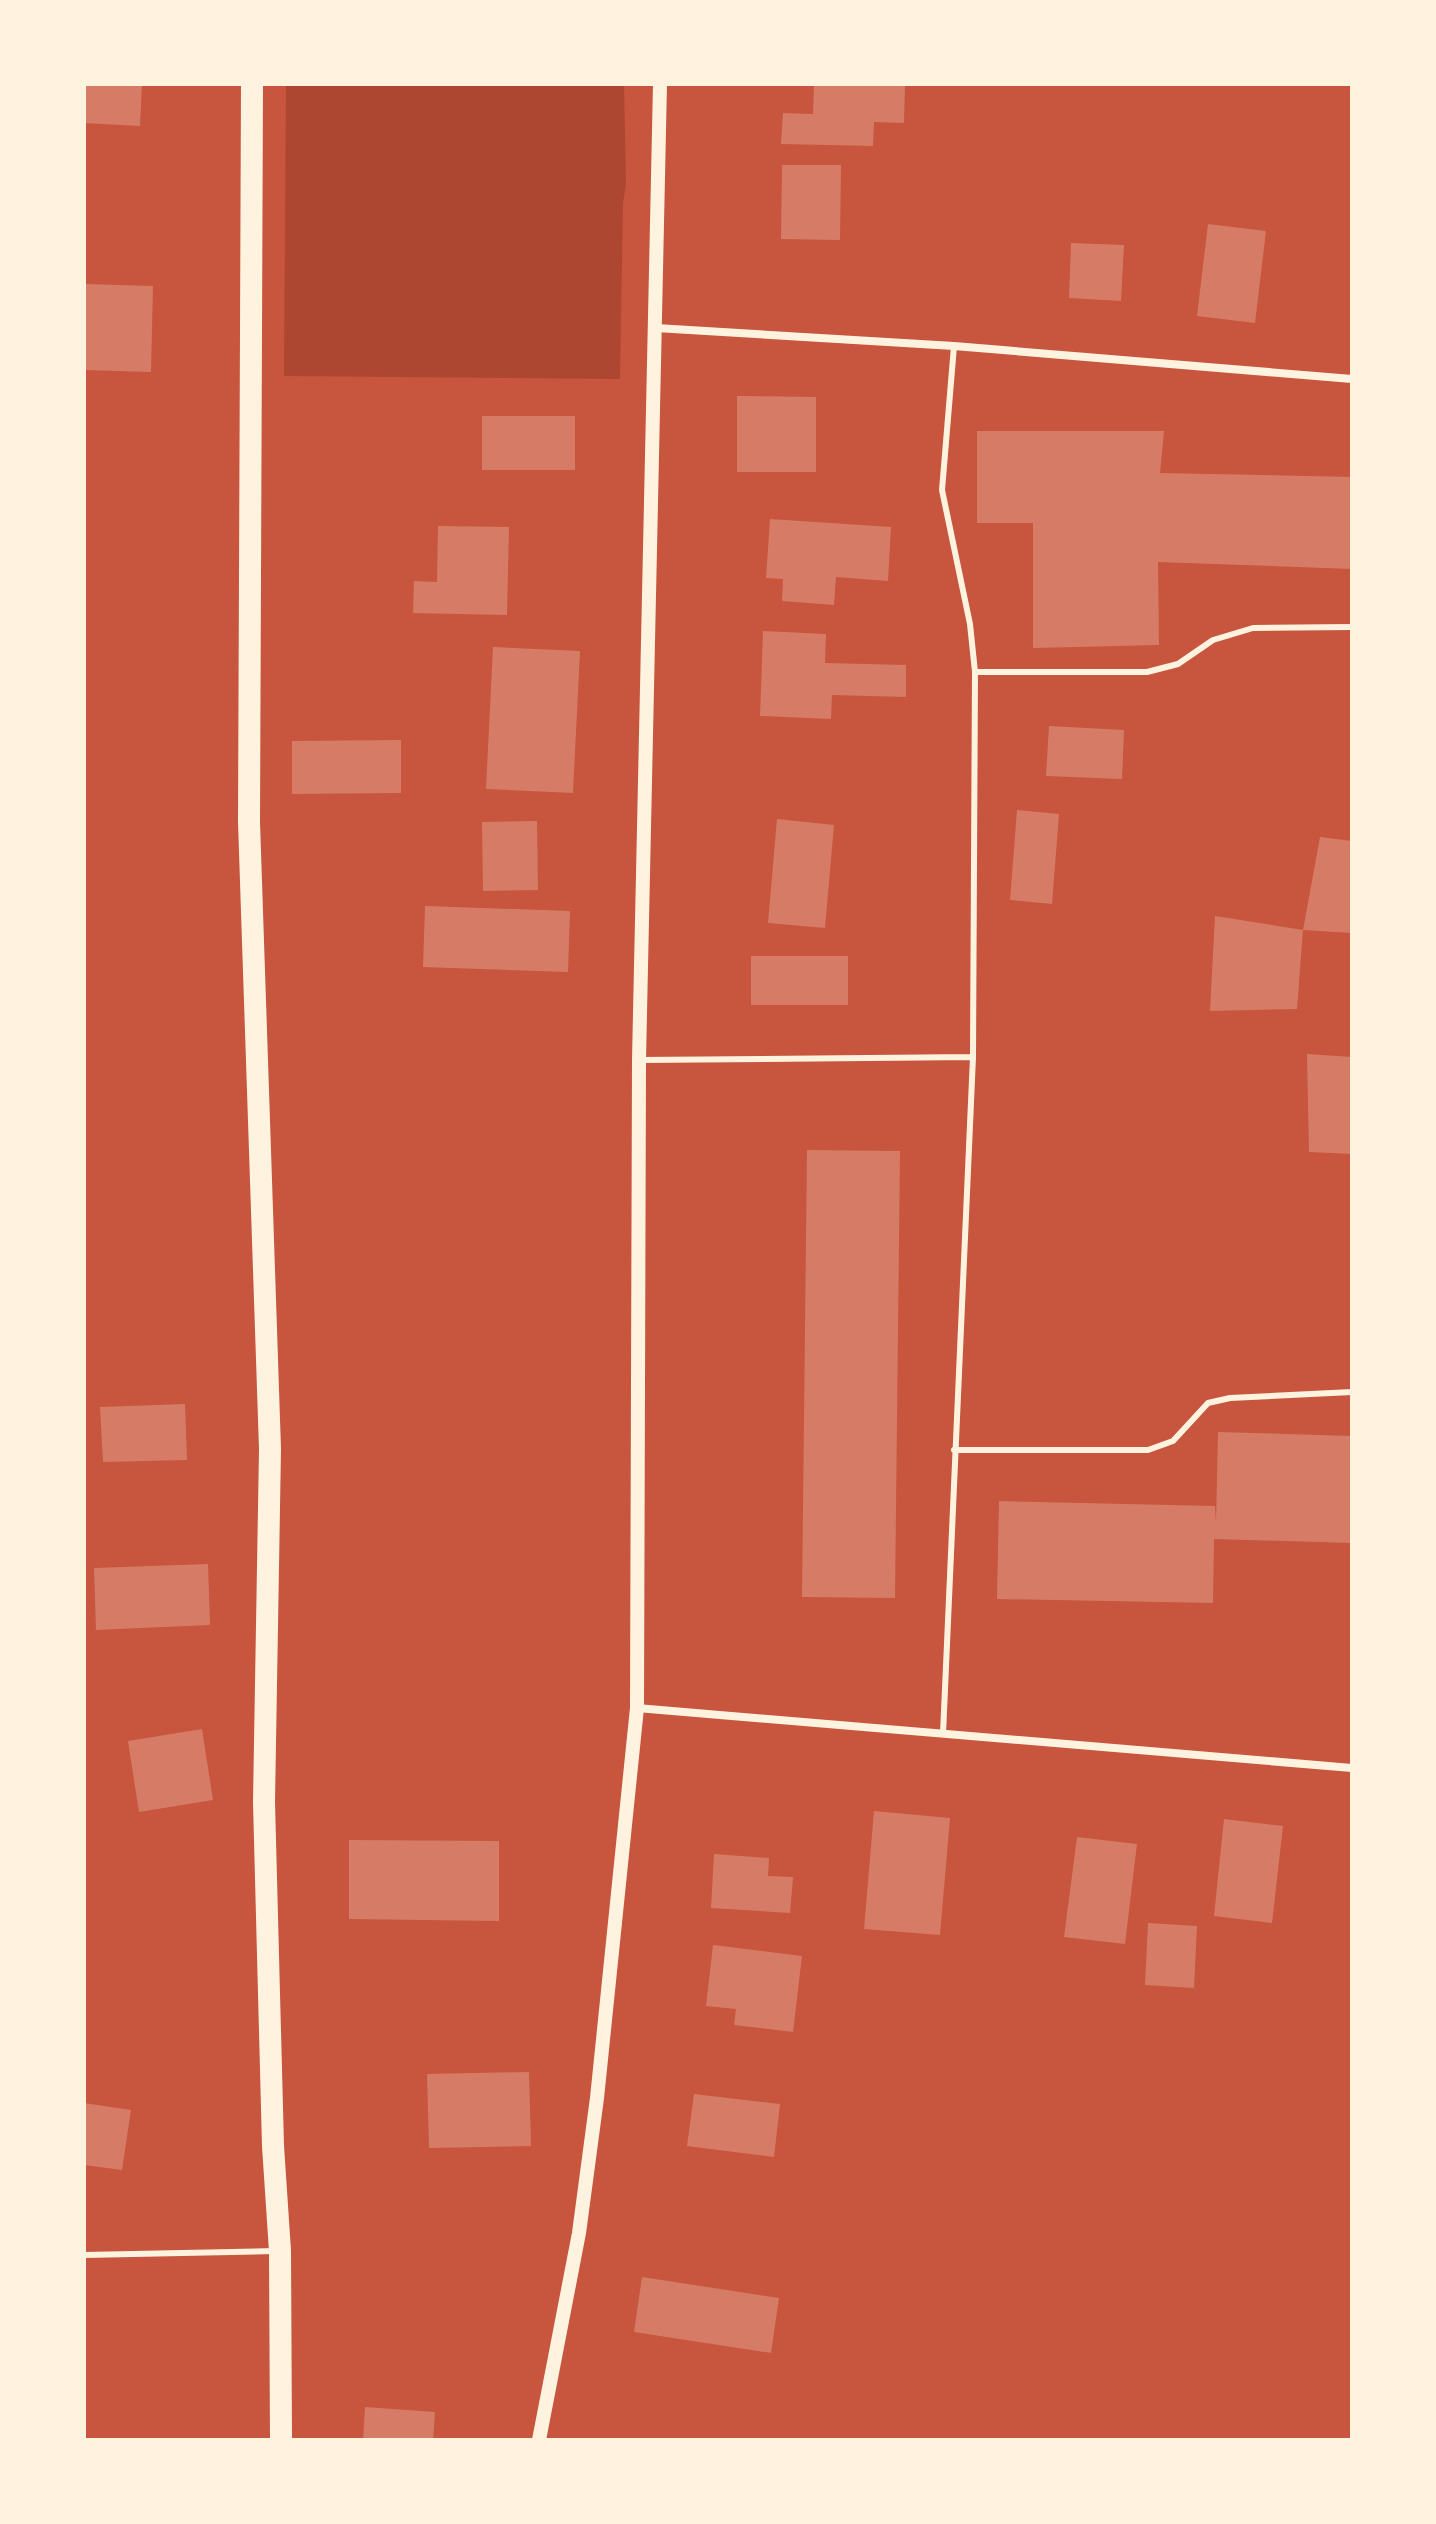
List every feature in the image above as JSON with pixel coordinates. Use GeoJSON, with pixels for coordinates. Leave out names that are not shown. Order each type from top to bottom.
{"type":"FeatureCollection","features":[{"type":"Feature","properties":{"kind":"highway"},"geometry":{"type":"LineString","coordinates":[[252,84],[249,822],[270,1449],[264,1802],[273,2146],[280,2251],[281,2440]]}},
{"type":"Feature","properties":{"kind":"street"},"geometry":{"type":"LineString","coordinates":[[539,2440],[579,2233],[595,2113],[637,1708],[639,1060],[660,84]]}},
{"type":"Feature","properties":{"kind":"street"},"geometry":{"type":"LineString","coordinates":[[656,328],[954,346],[1352,379]]}},
{"type":"Feature","properties":{"kind":"street"},"geometry":{"type":"LineString","coordinates":[[637,1708],[1352,1768]]}},
{"type":"Feature","properties":{"kind":"lane"},"geometry":{"type":"LineString","coordinates":[[943,1734],[973,1057],[975,672],[970,624],[942,490],[954,346]]}},
{"type":"Feature","properties":{"kind":"lane"},"geometry":{"type":"LineString","coordinates":[[975,672],[1147,672],[1178,664],[1213,640],[1253,628],[1352,627]]}},
{"type":"Feature","properties":{"kind":"lane"},"geometry":{"type":"LineString","coordinates":[[639,1060],[973,1057]]}},
{"type":"Feature","properties":{"kind":"lane"},"geometry":{"type":"LineString","coordinates":[[954,1450],[1148,1450],[1173,1441],[1208,1403],[1230,1398],[1352,1392]]}},
{"type":"Feature","properties":{"kind":"lane"},"geometry":{"type":"LineString","coordinates":[[84,2255],[280,2251]]}},
{"type":"Feature","properties":{"kind":"shaded area"},"geometry":{"type":"Polygon","coordinates":[[[286,84],[624,84],[626,184],[623,203],[620,379],[284,376],[286,84]]]}},
{"type":"Feature","properties":{"kind":"building"},"geometry":{"type":"Polygon","coordinates":[[[84,84],[142,84],[140,126],[84,123],[84,84]]]}},
{"type":"Feature","properties":{"kind":"building"},"geometry":{"type":"Polygon","coordinates":[[[814,84],[905,85],[904,123],[874,122],[873,146],[781,144],[783,113],[813,114],[814,84]]]}},
{"type":"Feature","properties":{"kind":"building"},"geometry":{"type":"Polygon","coordinates":[[[782,165],[841,165],[840,240],[781,239],[782,165]]]}},
{"type":"Feature","properties":{"kind":"building"},"geometry":{"type":"Polygon","coordinates":[[[1208,224],[1266,231],[1255,323],[1197,316],[1208,224]]]}},
{"type":"Feature","properties":{"kind":"building"},"geometry":{"type":"Polygon","coordinates":[[[1071,243],[1124,245],[1121,301],[1069,298],[1071,243]]]}},
{"type":"Feature","properties":{"kind":"building"},"geometry":{"type":"Polygon","coordinates":[[[84,284],[153,286],[151,372],[84,370],[84,284]]]}},
{"type":"Feature","properties":{"kind":"building"},"geometry":{"type":"Polygon","coordinates":[[[737,396],[816,397],[816,472],[737,472],[737,396]]]}},
{"type":"Feature","properties":{"kind":"building"},"geometry":{"type":"Polygon","coordinates":[[[482,416],[575,416],[575,470],[482,470],[482,416]]]}},
{"type":"Feature","properties":{"kind":"building"},"geometry":{"type":"Polygon","coordinates":[[[977,431],[1164,431],[1160,473],[1352,477],[1352,569],[1158,562],[1159,645],[1033,648],[1033,523],[977,523],[977,431]]]}},
{"type":"Feature","properties":{"kind":"building"},"geometry":{"type":"Polygon","coordinates":[[[770,519],[891,527],[888,581],[836,577],[834,605],[782,601],[783,579],[766,578],[770,519]]]}},
{"type":"Feature","properties":{"kind":"building"},"geometry":{"type":"Polygon","coordinates":[[[438,526],[509,527],[507,615],[413,613],[414,581],[437,582],[438,526]]]}},
{"type":"Feature","properties":{"kind":"building"},"geometry":{"type":"Polygon","coordinates":[[[763,631],[826,634],[825,663],[906,665],[906,697],[832,695],[831,719],[760,716],[763,631]]]}},
{"type":"Feature","properties":{"kind":"building"},"geometry":{"type":"Polygon","coordinates":[[[493,647],[580,651],[573,793],[486,789],[493,647]]]}},
{"type":"Feature","properties":{"kind":"building"},"geometry":{"type":"Polygon","coordinates":[[[1049,726],[1124,730],[1122,779],[1046,776],[1049,726]]]}},
{"type":"Feature","properties":{"kind":"building"},"geometry":{"type":"Polygon","coordinates":[[[401,740],[401,793],[292,794],[292,741],[401,740]]]}},
{"type":"Feature","properties":{"kind":"building"},"geometry":{"type":"Polygon","coordinates":[[[1017,810],[1059,814],[1052,904],[1010,900],[1017,810]]]}},
{"type":"Feature","properties":{"kind":"building"},"geometry":{"type":"Polygon","coordinates":[[[777,819],[834,825],[825,928],[768,923],[777,819]]]}},
{"type":"Feature","properties":{"kind":"building"},"geometry":{"type":"Polygon","coordinates":[[[537,821],[538,890],[483,891],[482,822],[537,821]]]}},
{"type":"Feature","properties":{"kind":"building"},"geometry":{"type":"Polygon","coordinates":[[[1320,837],[1352,841],[1352,933],[1303,930],[1320,837]]]}},
{"type":"Feature","properties":{"kind":"building"},"geometry":{"type":"Polygon","coordinates":[[[425,906],[570,911],[568,972],[423,967],[425,906]]]}},
{"type":"Feature","properties":{"kind":"building"},"geometry":{"type":"Polygon","coordinates":[[[1215,916],[1303,930],[1297,1009],[1210,1011],[1215,916]]]}},
{"type":"Feature","properties":{"kind":"building"},"geometry":{"type":"Polygon","coordinates":[[[751,956],[848,956],[848,1005],[751,1005],[751,956]]]}},
{"type":"Feature","properties":{"kind":"building"},"geometry":{"type":"Polygon","coordinates":[[[1307,1054],[1352,1057],[1352,1154],[1309,1152],[1307,1054]]]}},
{"type":"Feature","properties":{"kind":"building"},"geometry":{"type":"Polygon","coordinates":[[[807,1150],[900,1151],[895,1598],[802,1597],[807,1150]]]}},
{"type":"Feature","properties":{"kind":"building"},"geometry":{"type":"Polygon","coordinates":[[[185,1404],[187,1460],[103,1462],[100,1407],[185,1404]]]}},
{"type":"Feature","properties":{"kind":"building"},"geometry":{"type":"Polygon","coordinates":[[[1218,1432],[1352,1436],[1352,1543],[1214,1539],[1213,1603],[997,1599],[999,1501],[1215,1506],[1216,1523],[1218,1432]]]}},
{"type":"Feature","properties":{"kind":"building"},"geometry":{"type":"Polygon","coordinates":[[[208,1564],[210,1625],[96,1630],[94,1568],[208,1564]]]}},
{"type":"Feature","properties":{"kind":"building"},"geometry":{"type":"Polygon","coordinates":[[[202,1729],[213,1800],[139,1812],[128,1741],[202,1729]]]}},
{"type":"Feature","properties":{"kind":"building"},"geometry":{"type":"Polygon","coordinates":[[[874,1811],[950,1818],[940,1935],[864,1929],[874,1811]]]}},
{"type":"Feature","properties":{"kind":"building"},"geometry":{"type":"Polygon","coordinates":[[[1224,1819],[1283,1826],[1272,1923],[1214,1916],[1224,1819]]]}},
{"type":"Feature","properties":{"kind":"building"},"geometry":{"type":"Polygon","coordinates":[[[1077,1837],[1137,1844],[1125,1944],[1064,1937],[1077,1837]]]}},
{"type":"Feature","properties":{"kind":"building"},"geometry":{"type":"Polygon","coordinates":[[[349,1840],[499,1841],[499,1921],[349,1919],[349,1840]]]}},
{"type":"Feature","properties":{"kind":"building"},"geometry":{"type":"Polygon","coordinates":[[[714,1854],[769,1858],[768,1876],[793,1877],[790,1913],[711,1908],[714,1854]]]}},
{"type":"Feature","properties":{"kind":"building"},"geometry":{"type":"Polygon","coordinates":[[[1148,1923],[1197,1926],[1194,1988],[1145,1985],[1148,1923]]]}},
{"type":"Feature","properties":{"kind":"building"},"geometry":{"type":"Polygon","coordinates":[[[713,1945],[802,1956],[793,2032],[734,2025],[736,2009],[706,2006],[713,1945]]]}},
{"type":"Feature","properties":{"kind":"building"},"geometry":{"type":"Polygon","coordinates":[[[529,2072],[531,2146],[429,2148],[427,2074],[529,2072]]]}},
{"type":"Feature","properties":{"kind":"building"},"geometry":{"type":"Polygon","coordinates":[[[694,2094],[780,2104],[774,2157],[687,2146],[694,2094]]]}},
{"type":"Feature","properties":{"kind":"building"},"geometry":{"type":"Polygon","coordinates":[[[84,2103],[131,2110],[122,2170],[84,2165],[84,2103]]]}},
{"type":"Feature","properties":{"kind":"building"},"geometry":{"type":"Polygon","coordinates":[[[642,2277],[779,2298],[771,2353],[634,2332],[642,2277]]]}},
{"type":"Feature","properties":{"kind":"building"},"geometry":{"type":"Polygon","coordinates":[[[365,2407],[435,2412],[433,2440],[363,2440],[365,2407]]]}}]}
